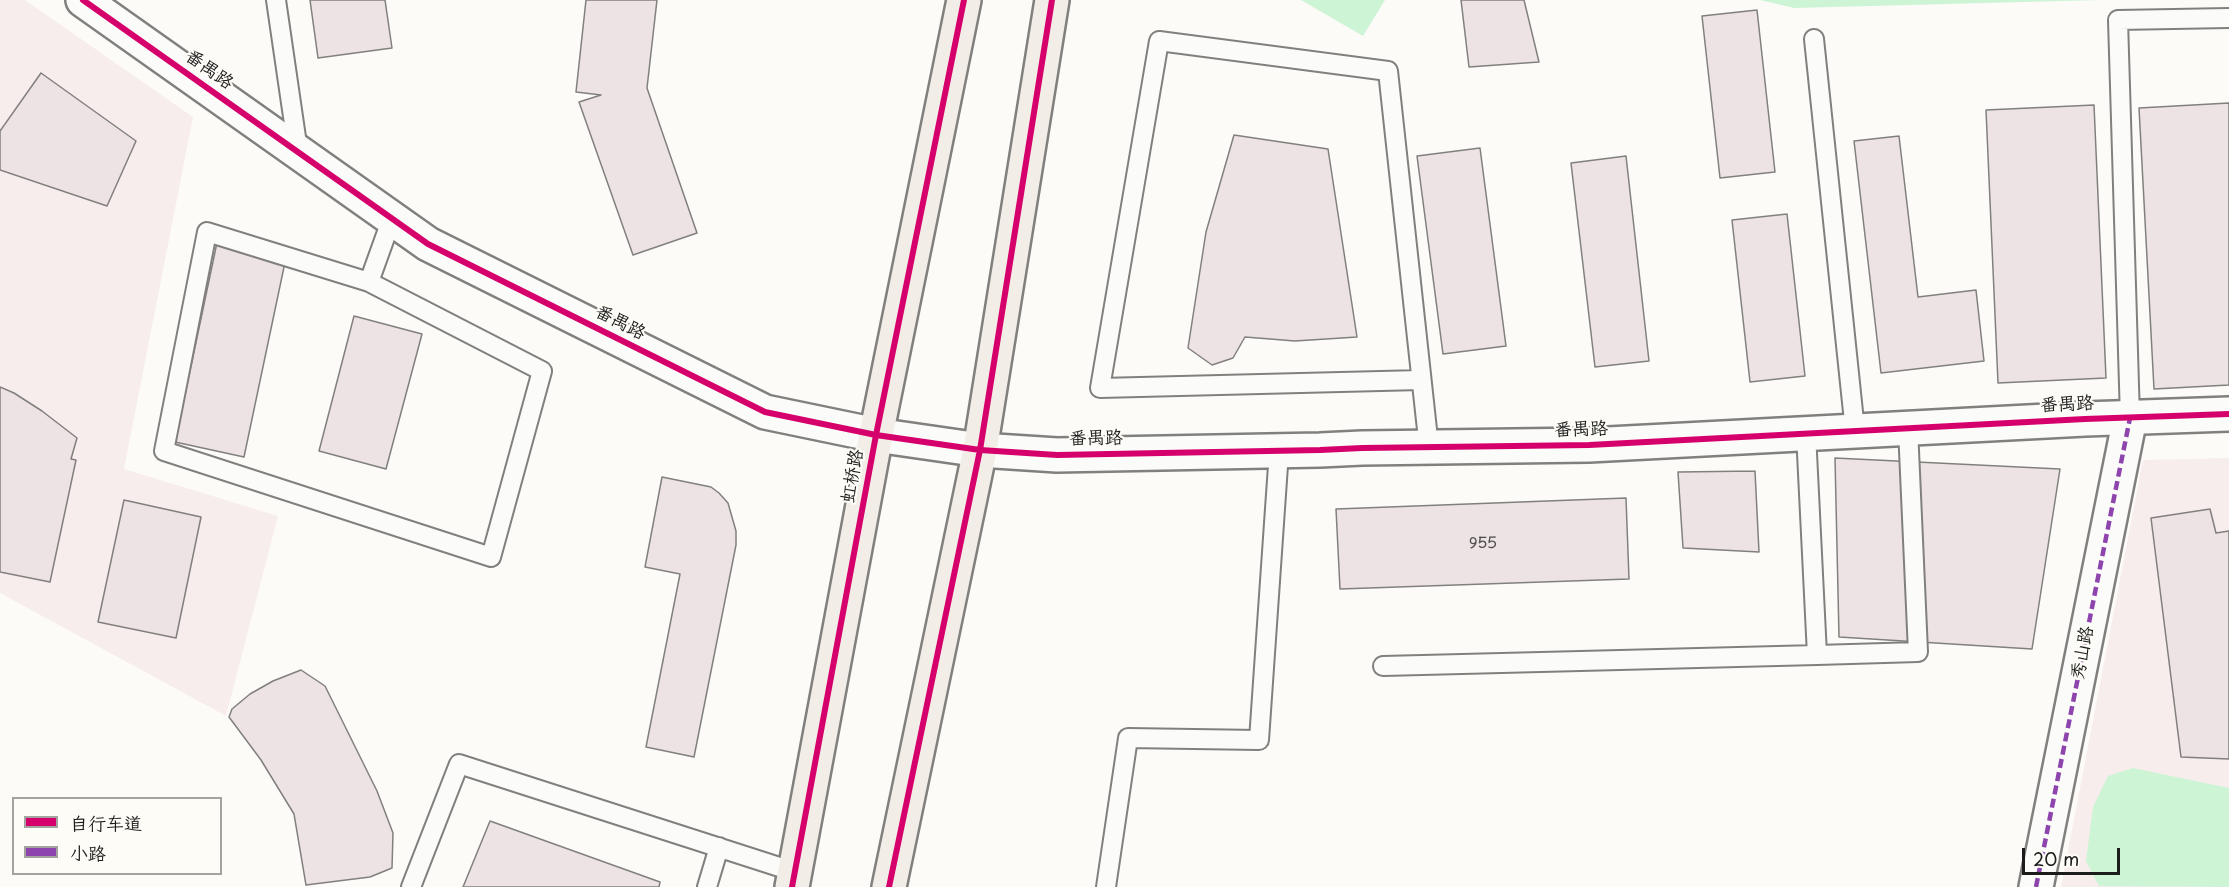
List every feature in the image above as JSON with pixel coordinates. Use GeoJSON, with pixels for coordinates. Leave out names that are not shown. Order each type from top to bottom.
{"type":"FeatureCollection","features":[{"type":"Feature","properties":{"kind":"main road","name":"虹桥路"},"geometry":{"type":"LineString","coordinates":[[794,879],[876,435],[964,0]]}},
{"type":"Feature","properties":{"kind":"main road"},"geometry":{"type":"LineString","coordinates":[[889,887],[980,450],[1052,0]]}},
{"type":"Feature","properties":{"kind":"street","name":"番禺路"},"geometry":{"type":"LineString","coordinates":[[83,0],[428,244],[765,412],[876,435],[980,450],[1057,455],[1589,445],[2229,414]]}},
{"type":"Feature","properties":{"kind":"street","name":"秀山路"},"geometry":{"type":"LineString","coordinates":[[2036,887],[2130,418]]}},
{"type":"Feature","properties":{"kind":"lane"},"geometry":{"type":"LineString","coordinates":[[276,0],[298,151]]}},
{"type":"Feature","properties":{"kind":"lane"},"geometry":{"type":"LineString","coordinates":[[2130,418],[2118,20],[2229,18]]}},
{"type":"Feature","properties":{"kind":"lane"},"geometry":{"type":"LineString","coordinates":[[1814,39],[1855,431]]}},
{"type":"Feature","properties":{"kind":"lane"},"geometry":{"type":"LineString","coordinates":[[1421,380],[1100,388],[1159,41],[1388,71],[1429,448]]}},
{"type":"Feature","properties":{"kind":"lane"},"geometry":{"type":"LineString","coordinates":[[369,282],[392,218]]}},
{"type":"Feature","properties":{"kind":"lane"},"geometry":{"type":"LineString","coordinates":[[207,232],[369,282],[542,371],[491,557],[164,451],[207,232]]}},
{"type":"Feature","properties":{"kind":"lane"},"geometry":{"type":"LineString","coordinates":[[1383,666],[1918,652],[1908,428]]}},
{"type":"Feature","properties":{"kind":"lane"},"geometry":{"type":"LineString","coordinates":[[1806,433],[1817,655]]}},
{"type":"Feature","properties":{"kind":"lane"},"geometry":{"type":"LineString","coordinates":[[1106,887],[1128,738],[1258,740],[1279,451]]}},
{"type":"Feature","properties":{"kind":"lane"},"geometry":{"type":"LineString","coordinates":[[411,887],[459,764],[719,847],[794,879]]}},
{"type":"Feature","properties":{"kind":"lane"},"geometry":{"type":"LineString","coordinates":[[707,887],[719,847]]}},
{"type":"Feature","properties":{"kind":"shaded area"},"geometry":{"type":"Polygon","coordinates":[[[0,0],[25,0],[193,117],[124,469],[278,516],[226,716],[0,593],[0,0]]]}},
{"type":"Feature","properties":{"kind":"shaded area"},"geometry":{"type":"Polygon","coordinates":[[[2229,458],[2229,887],[2061,887],[2143,460],[2229,458]]]}},
{"type":"Feature","properties":{"kind":"green space"},"geometry":{"type":"Polygon","coordinates":[[[1301,0],[1385,0],[1363,36],[1301,0]]]}},
{"type":"Feature","properties":{"kind":"green space"},"geometry":{"type":"Polygon","coordinates":[[[1760,0],[2101,0],[1794,8],[1760,0]]]}},
{"type":"Feature","properties":{"kind":"green space"},"geometry":{"type":"Polygon","coordinates":[[[2133,768],[2229,788],[2229,887],[2099,886],[2086,861],[2093,807],[2108,776],[2133,768]]]}},
{"type":"Feature","properties":{"kind":"building"},"geometry":{"type":"Polygon","coordinates":[[[310,0],[385,0],[392,48],[318,58],[310,0]]]}},
{"type":"Feature","properties":{"kind":"building"},"geometry":{"type":"Polygon","coordinates":[[[586,0],[657,0],[647,88],[697,233],[633,255],[579,102],[601,95],[576,92],[586,0]]]}},
{"type":"Feature","properties":{"kind":"building"},"geometry":{"type":"Polygon","coordinates":[[[1461,0],[1524,0],[1539,62],[1469,67],[1461,0]]]}},
{"type":"Feature","properties":{"kind":"building"},"geometry":{"type":"Polygon","coordinates":[[[1757,10],[1775,172],[1720,178],[1702,16],[1757,10]]]}},
{"type":"Feature","properties":{"kind":"building"},"geometry":{"type":"Polygon","coordinates":[[[41,73],[136,141],[107,206],[0,170],[0,131],[41,73]]]}},
{"type":"Feature","properties":{"kind":"building"},"geometry":{"type":"Polygon","coordinates":[[[2229,103],[2229,385],[2154,389],[2139,108],[2229,103]]]}},
{"type":"Feature","properties":{"kind":"building"},"geometry":{"type":"Polygon","coordinates":[[[2094,105],[2106,378],[1998,383],[1986,110],[2094,105]]]}},
{"type":"Feature","properties":{"kind":"building"},"geometry":{"type":"Polygon","coordinates":[[[1234,135],[1328,149],[1357,337],[1295,341],[1245,337],[1233,358],[1212,365],[1188,348],[1206,232],[1234,135]]]}},
{"type":"Feature","properties":{"kind":"building"},"geometry":{"type":"Polygon","coordinates":[[[1899,136],[1918,297],[1976,290],[1984,361],[1881,373],[1854,141],[1899,136]]]}},
{"type":"Feature","properties":{"kind":"building"},"geometry":{"type":"Polygon","coordinates":[[[1480,148],[1506,346],[1443,354],[1417,156],[1480,148]]]}},
{"type":"Feature","properties":{"kind":"building"},"geometry":{"type":"Polygon","coordinates":[[[1626,156],[1649,361],[1595,367],[1571,163],[1626,156]]]}},
{"type":"Feature","properties":{"kind":"building"},"geometry":{"type":"Polygon","coordinates":[[[1787,214],[1805,376],[1750,382],[1732,220],[1787,214]]]}},
{"type":"Feature","properties":{"kind":"building"},"geometry":{"type":"Polygon","coordinates":[[[219,233],[288,248],[244,457],[175,442],[219,233]]]}},
{"type":"Feature","properties":{"kind":"building"},"geometry":{"type":"Polygon","coordinates":[[[354,316],[422,334],[386,469],[319,451],[354,316]]]}},
{"type":"Feature","properties":{"kind":"building"},"geometry":{"type":"Polygon","coordinates":[[[0,387],[42,411],[77,438],[71,459],[76,460],[50,582],[0,572],[0,387]]]}},
{"type":"Feature","properties":{"kind":"building"},"geometry":{"type":"Polygon","coordinates":[[[1835,458],[2060,469],[2032,649],[1839,637],[1835,458]]]}},
{"type":"Feature","properties":{"kind":"building"},"geometry":{"type":"Polygon","coordinates":[[[1755,471],[1759,552],[1683,548],[1678,472],[1755,471]]]}},
{"type":"Feature","properties":{"kind":"building"},"geometry":{"type":"Polygon","coordinates":[[[662,477],[711,487],[728,503],[736,531],[736,545],[694,757],[646,747],[680,574],[645,567],[662,477]]]}},
{"type":"Feature","properties":{"kind":"building"},"geometry":{"type":"Polygon","coordinates":[[[1626,498],[1629,579],[1340,589],[1336,509],[1626,498]]]}},
{"type":"Feature","properties":{"kind":"building"},"geometry":{"type":"Polygon","coordinates":[[[124,500],[201,517],[176,638],[98,622],[124,500]]]}},
{"type":"Feature","properties":{"kind":"building"},"geometry":{"type":"Polygon","coordinates":[[[2210,509],[2216,533],[2229,531],[2229,759],[2181,757],[2151,518],[2210,509]]]}},
{"type":"Feature","properties":{"kind":"building"},"geometry":{"type":"Polygon","coordinates":[[[301,670],[325,686],[377,791],[393,833],[392,868],[370,877],[306,885],[294,814],[261,760],[229,717],[232,709],[250,694],[273,681],[301,670]]]}},
{"type":"Feature","properties":{"kind":"building"},"geometry":{"type":"Polygon","coordinates":[[[490,821],[660,882],[659,887],[463,887],[490,821]]]}},
{"type":"Feature","properties":{"kind":"marked path"},"geometry":{"type":"LineString","coordinates":[[2036,887],[2130,418]]}},
{"type":"Feature","properties":{"kind":"cycle path"},"geometry":{"type":"LineString","coordinates":[[83,0],[428,244],[765,412],[876,435],[980,450],[1057,455],[1589,445],[2085,419],[2229,414]]}},
{"type":"Feature","properties":{"kind":"cycle path"},"geometry":{"type":"LineString","coordinates":[[792,887],[876,435],[964,0]]}},
{"type":"Feature","properties":{"kind":"cycle path"},"geometry":{"type":"LineString","coordinates":[[889,887],[980,450],[1052,0]]}}]}
